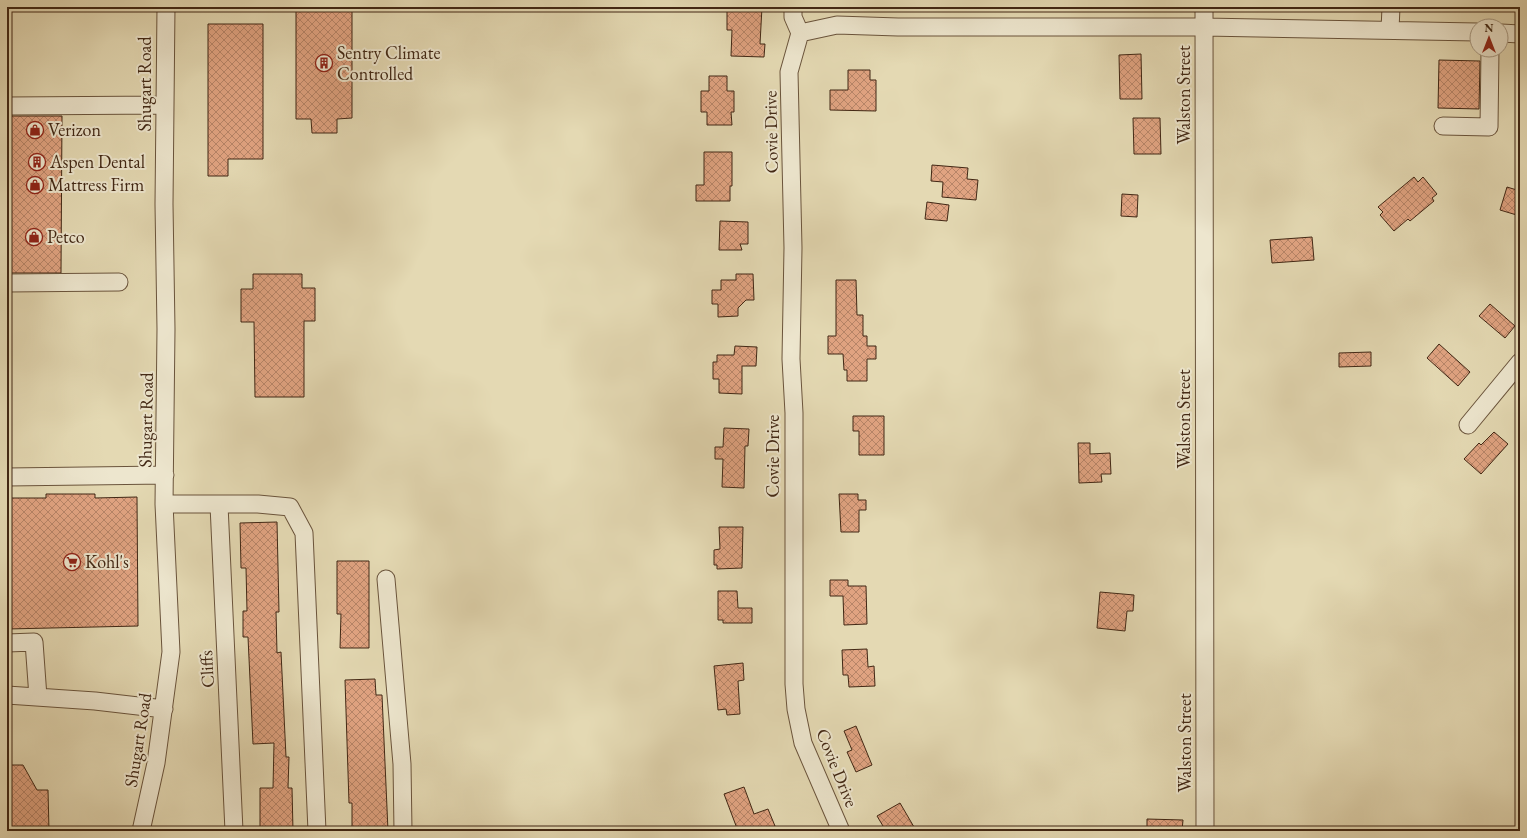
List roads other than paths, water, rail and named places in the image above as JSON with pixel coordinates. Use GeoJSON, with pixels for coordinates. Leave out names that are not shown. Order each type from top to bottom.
{"type":"FeatureCollection","features":[{"type":"Feature","properties":{"kind":"street","name":"Shugart Road"},"geometry":{"type":"LineString","coordinates":[[141,831],[156,763],[171,652],[164,504],[166,7]]}},
{"type":"Feature","properties":{"kind":"street"},"geometry":{"type":"LineString","coordinates":[[793,7],[794,17],[800,33],[837,25],[898,27],[1204,27],[1469,32]]}},
{"type":"Feature","properties":{"kind":"street","name":"Walston Street"},"geometry":{"type":"LineString","coordinates":[[1204,7],[1205,831]]}},
{"type":"Feature","properties":{"kind":"street"},"geometry":{"type":"LineString","coordinates":[[1390,30],[1391,7]]}},
{"type":"Feature","properties":{"kind":"street","name":"Covie Drive"},"geometry":{"type":"LineString","coordinates":[[800,33],[789,72],[793,248],[791,359],[794,413],[794,684],[796,710],[803,743],[841,831]]}},
{"type":"Feature","properties":{"kind":"street"},"geometry":{"type":"LineString","coordinates":[[1509,33],[1520,34]]}},
{"type":"Feature","properties":{"kind":"street"},"geometry":{"type":"LineString","coordinates":[[1443,126],[1488,127],[1490,58]]}},
{"type":"Feature","properties":{"kind":"street"},"geometry":{"type":"LineString","coordinates":[[7,106],[165,105]]}},
{"type":"Feature","properties":{"kind":"street"},"geometry":{"type":"LineString","coordinates":[[7,282],[119,282]]}},
{"type":"Feature","properties":{"kind":"street"},"geometry":{"type":"LineString","coordinates":[[1468,425],[1520,362]]}},
{"type":"Feature","properties":{"kind":"street"},"geometry":{"type":"LineString","coordinates":[[7,477],[165,475]]}},
{"type":"Feature","properties":{"kind":"street"},"geometry":{"type":"LineString","coordinates":[[164,504],[258,504],[290,507],[304,533],[317,831]]}},
{"type":"Feature","properties":{"kind":"street","name":"Cliffs"},"geometry":{"type":"LineString","coordinates":[[219,505],[234,831]]}},
{"type":"Feature","properties":{"kind":"street"},"geometry":{"type":"LineString","coordinates":[[386,579],[402,764],[403,831]]}},
{"type":"Feature","properties":{"kind":"street"},"geometry":{"type":"LineString","coordinates":[[7,643],[34,642],[38,697]]}},
{"type":"Feature","properties":{"kind":"street"},"geometry":{"type":"LineString","coordinates":[[7,695],[164,709]]}},
{"type":"Feature","properties":{"kind":"place","name":"Sentry Climate Controlled"},"geometry":{"type":"Point","coordinates":[324,63]}},
{"type":"Feature","properties":{"kind":"place","name":"Verizon"},"geometry":{"type":"Point","coordinates":[35,130]}},
{"type":"Feature","properties":{"kind":"place","name":"Aspen Dental"},"geometry":{"type":"Point","coordinates":[37,162]}},
{"type":"Feature","properties":{"kind":"place","name":"Mattress Firm"},"geometry":{"type":"Point","coordinates":[35,185]}},
{"type":"Feature","properties":{"kind":"place","name":"Petco"},"geometry":{"type":"Point","coordinates":[34,237]}},
{"type":"Feature","properties":{"kind":"place","name":"Kohl's"},"geometry":{"type":"Point","coordinates":[72,562]}}]}
